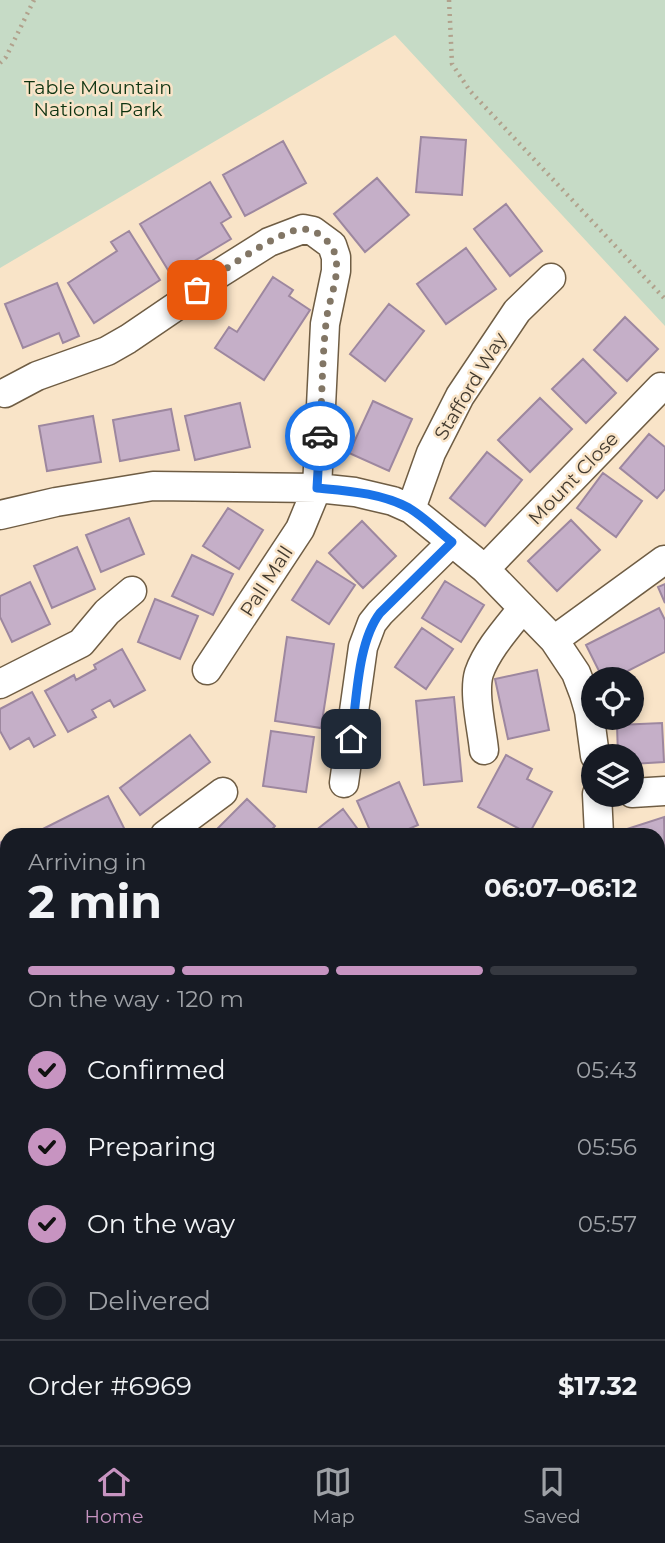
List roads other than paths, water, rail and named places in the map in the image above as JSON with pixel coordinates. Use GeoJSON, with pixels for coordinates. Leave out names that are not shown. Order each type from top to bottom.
{"type":"FeatureCollection","features":[{"type":"Feature","properties":{"kind":"street","name":"Pall Mall"},"geometry":{"type":"LineString","coordinates":[[5,393],[37,376],[107,351],[128,340],[152,325],[226,268],[269,242],[303,229],[313,231],[332,245],[336,257],[334,288],[326,324],[317,488],[300,529],[207,670]]}},
{"type":"Feature","properties":{"kind":"street","name":"Stafford Way"},"geometry":{"type":"LineString","coordinates":[[411,509],[430,453],[460,396],[517,311],[551,278]]}},
{"type":"Feature","properties":{"kind":"street","name":"Mount Close"},"geometry":{"type":"LineString","coordinates":[[485,569],[660,387]]}},
{"type":"Feature","properties":{"kind":"street"},"geometry":{"type":"LineString","coordinates":[[0,515],[56,502],[153,486],[317,488],[355,492],[393,501],[411,509],[485,569],[554,640],[576,673],[584,694],[593,744]]}},
{"type":"Feature","properties":{"kind":"street"},"geometry":{"type":"LineString","coordinates":[[344,783],[363,647],[368,633],[380,613],[452,542]]}},
{"type":"Feature","properties":{"kind":"street"},"geometry":{"type":"LineString","coordinates":[[554,640],[664,560]]}},
{"type":"Feature","properties":{"kind":"street"},"geometry":{"type":"LineString","coordinates":[[0,684],[81,643],[113,606],[131,591]]}},
{"type":"Feature","properties":{"kind":"street"},"geometry":{"type":"LineString","coordinates":[[484,750],[477,690],[479,674],[494,646],[522,609]]}},
{"type":"Feature","properties":{"kind":"street"},"geometry":{"type":"LineString","coordinates":[[644,792],[665,791]]}},
{"type":"Feature","properties":{"kind":"street"},"geometry":{"type":"LineString","coordinates":[[174,828],[223,792]]}},
{"type":"Feature","properties":{"kind":"street"},"geometry":{"type":"LineString","coordinates":[[598,807],[599,828]]}},
{"type":"Feature","properties":{"kind":"park label","name":"Table Mountain National Park"},"geometry":{"type":"Point","coordinates":[98,98]}}]}
